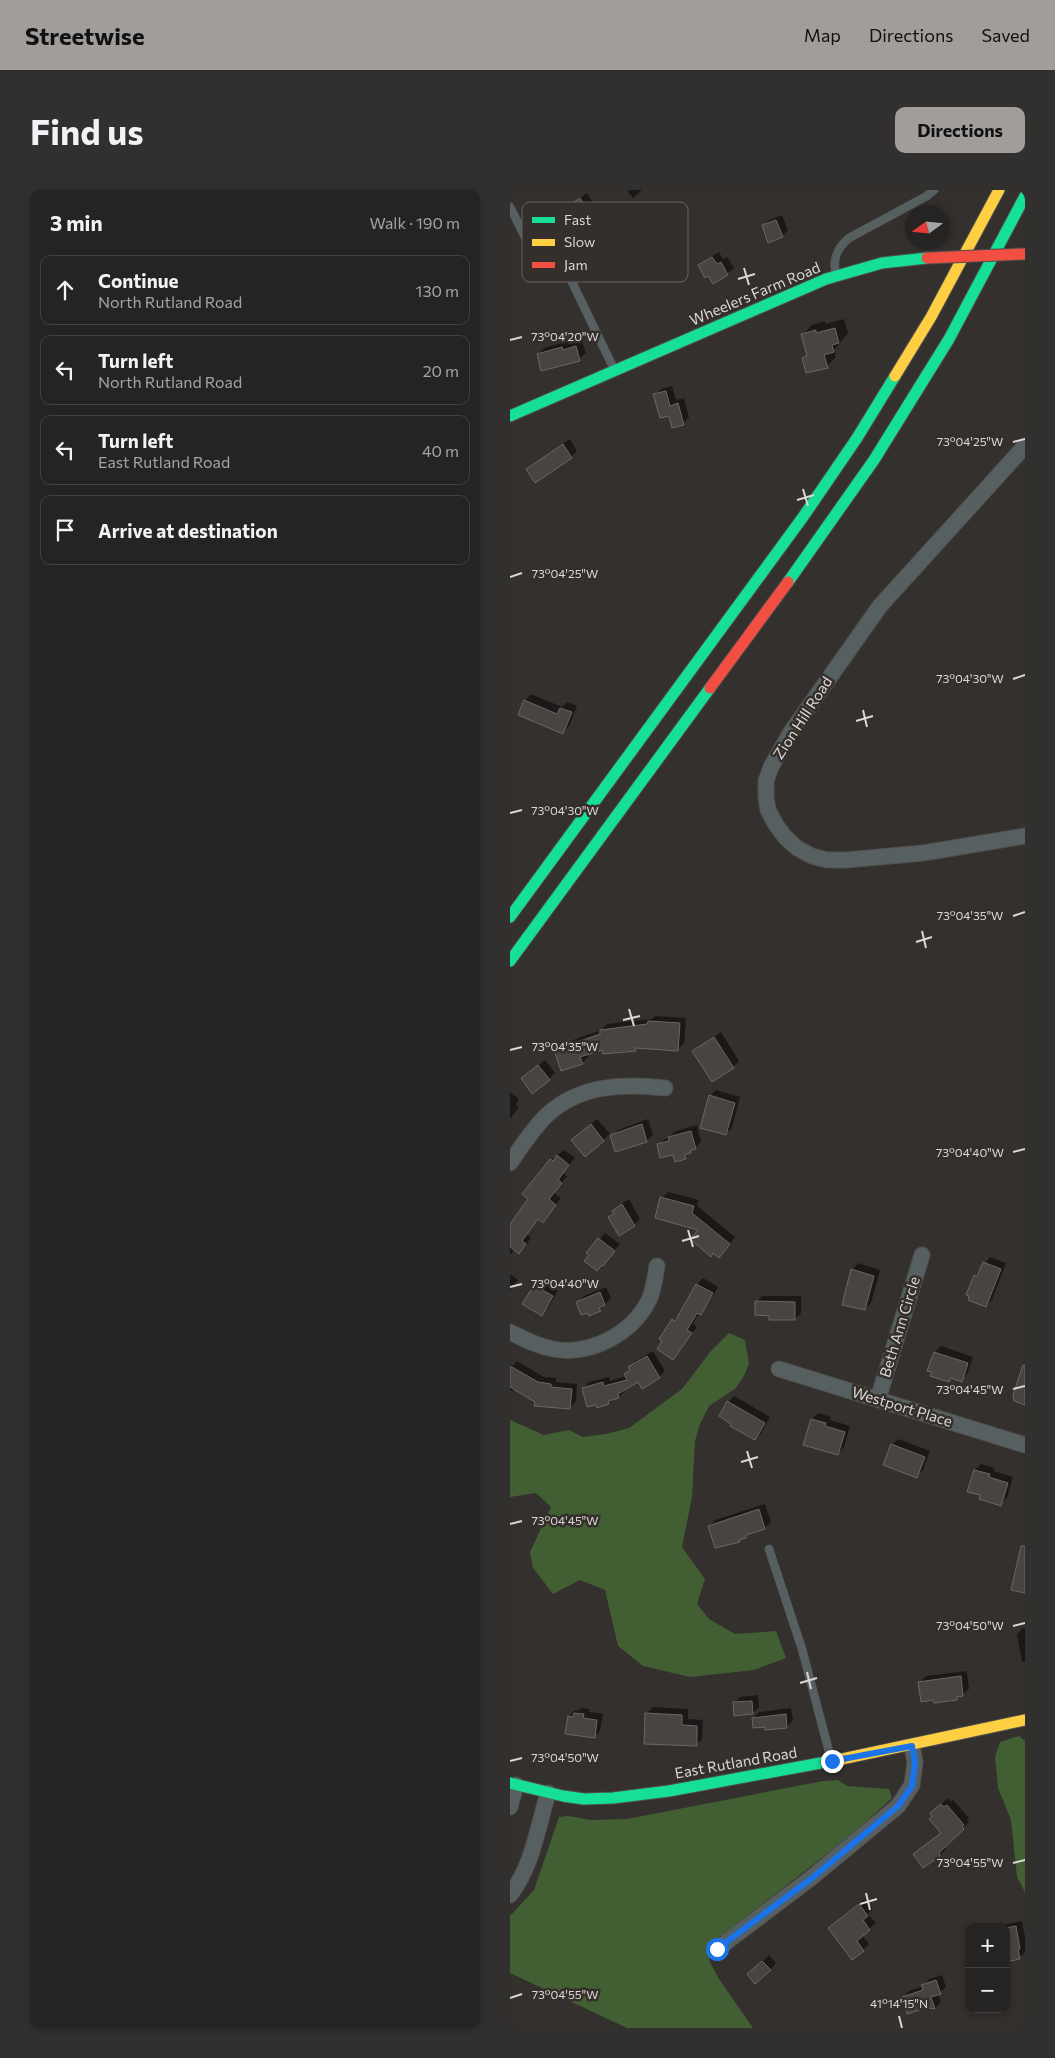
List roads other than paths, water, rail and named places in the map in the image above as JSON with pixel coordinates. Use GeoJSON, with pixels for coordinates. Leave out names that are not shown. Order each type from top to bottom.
{"type":"FeatureCollection","features":[{"type":"Feature","properties":{"kind":"main road"},"geometry":{"type":"LineString","coordinates":[[510,917],[803,517],[857,438],[931,318],[999,190]]}},
{"type":"Feature","properties":{"kind":"main road"},"geometry":{"type":"LineString","coordinates":[[510,961],[819,539],[874,460],[949,338],[1003,241],[1025,196]]}},
{"type":"Feature","properties":{"kind":"main road","name":"Wheelers Farm Road"},"geometry":{"type":"LineString","coordinates":[[510,416],[836,276],[882,263],[927,258],[1025,254]]}},
{"type":"Feature","properties":{"kind":"main road","name":"East Rutland Road"},"geometry":{"type":"LineString","coordinates":[[513,1784],[577,1799],[622,1797],[912,1746],[1025,1720]]}},
{"type":"Feature","properties":{"kind":"street","name":"Zion Hill Road"},"geometry":{"type":"LineString","coordinates":[[1025,446],[880,606],[791,732],[771,767],[766,781],[768,810],[785,838],[797,848],[812,856],[827,860],[923,853],[1025,836]]}},
{"type":"Feature","properties":{"kind":"street"},"geometry":{"type":"LineString","coordinates":[[510,1162],[534,1129],[549,1114],[577,1096],[594,1090],[613,1087],[647,1086],[665,1088]]}},
{"type":"Feature","properties":{"kind":"street","name":"Beth Ann Circle"},"geometry":{"type":"LineString","coordinates":[[878,1400],[922,1255]]}},
{"type":"Feature","properties":{"kind":"street"},"geometry":{"type":"LineString","coordinates":[[510,1332],[539,1346],[554,1349],[583,1349],[599,1344],[616,1336],[630,1326],[642,1313],[650,1298],[658,1266]]}},
{"type":"Feature","properties":{"kind":"street","name":"Westport Place"},"geometry":{"type":"LineString","coordinates":[[779,1369],[1025,1445]]}},
{"type":"Feature","properties":{"kind":"street"},"geometry":{"type":"LineString","coordinates":[[717,1949],[812,1878],[898,1806],[912,1786],[915,1762],[912,1746]]}},
{"type":"Feature","properties":{"kind":"street"},"geometry":{"type":"LineString","coordinates":[[510,1807],[513,1784]]}},
{"type":"Feature","properties":{"kind":"street"},"geometry":{"type":"LineString","coordinates":[[510,1895],[520,1880],[529,1856],[548,1793]]}},
{"type":"Feature","properties":{"kind":"lane"},"geometry":{"type":"LineString","coordinates":[[836,276],[834,260],[842,244],[849,238],[927,196],[934,190]]}},
{"type":"Feature","properties":{"kind":"lane"},"geometry":{"type":"LineString","coordinates":[[510,207],[522,231]]}},
{"type":"Feature","properties":{"kind":"lane"},"geometry":{"type":"LineString","coordinates":[[572,282],[615,371]]}},
{"type":"Feature","properties":{"kind":"lane"},"geometry":{"type":"LineString","coordinates":[[769,1549],[802,1650],[832,1761]]}}]}
